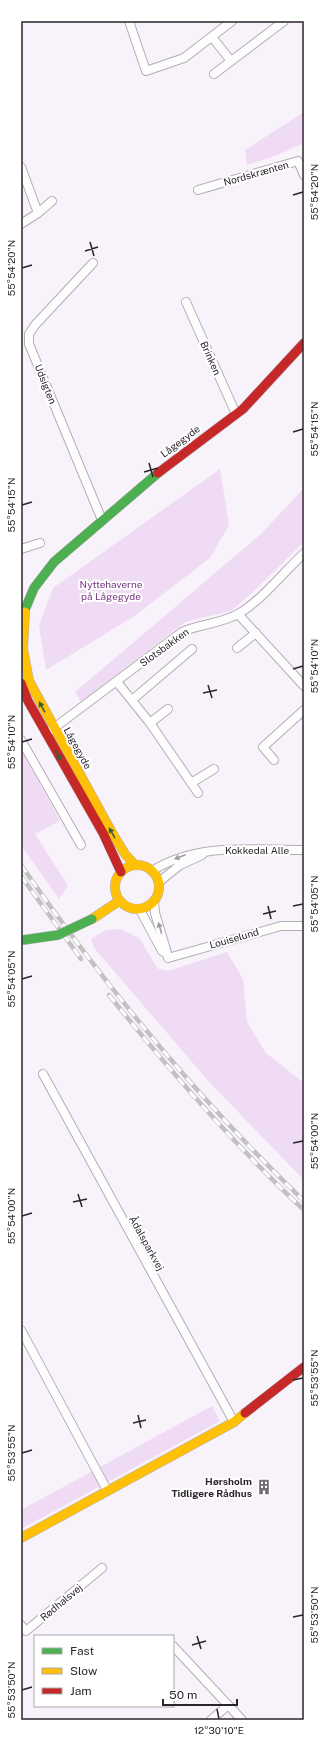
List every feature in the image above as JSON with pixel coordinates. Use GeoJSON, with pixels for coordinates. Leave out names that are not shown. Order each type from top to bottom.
{"type":"FeatureCollection","features":[{"type":"Feature","properties":{"kind":"street"},"geometry":{"type":"LineString","coordinates":[[129,21],[146,71],[184,58],[232,21]]}},
{"type":"Feature","properties":{"kind":"street"},"geometry":{"type":"LineString","coordinates":[[214,74],[284,21]]}},
{"type":"Feature","properties":{"kind":"street"},"geometry":{"type":"LineString","coordinates":[[212,36],[231,61]]}},
{"type":"Feature","properties":{"kind":"street","name":"Nordskrænten"},"geometry":{"type":"LineString","coordinates":[[198,190],[298,161],[304,175]]}},
{"type":"Feature","properties":{"kind":"street"},"geometry":{"type":"LineString","coordinates":[[21,167],[38,213]]}},
{"type":"Feature","properties":{"kind":"street"},"geometry":{"type":"LineString","coordinates":[[21,224],[38,213],[52,201]]}},
{"type":"Feature","properties":{"kind":"street","name":"Udsigten"},"geometry":{"type":"LineString","coordinates":[[92,263],[34,325],[29,334],[29,344],[102,520]]}},
{"type":"Feature","properties":{"kind":"street","name":"Brinken"},"geometry":{"type":"LineString","coordinates":[[186,302],[236,414]]}},
{"type":"Feature","properties":{"kind":"street","name":"Lågegyde"},"geometry":{"type":"LineString","coordinates":[[121,872],[103,833],[50,731],[32,688],[24,664],[22,613],[31,593],[45,572],[102,520],[171,462],[236,414],[255,397],[304,343]]}},
{"type":"Feature","properties":{"kind":"street"},"geometry":{"type":"LineString","coordinates":[[21,549],[40,543]]}},
{"type":"Feature","properties":{"kind":"street","name":"Slotsbakken"},"geometry":{"type":"LineString","coordinates":[[50,731],[182,632],[193,627],[223,620],[238,614],[256,600],[304,553]]}},
{"type":"Feature","properties":{"kind":"street"},"geometry":{"type":"LineString","coordinates":[[238,614],[304,686]]}},
{"type":"Feature","properties":{"kind":"street"},"geometry":{"type":"LineString","coordinates":[[237,648],[256,633]]}},
{"type":"Feature","properties":{"kind":"street","name":"Slotsbakken"},"geometry":{"type":"LineString","coordinates":[[132,700],[192,650]]}},
{"type":"Feature","properties":{"kind":"street"},"geometry":{"type":"LineString","coordinates":[[117,682],[150,723],[198,794]]}},
{"type":"Feature","properties":{"kind":"street","name":"Lågegyde"},"geometry":{"type":"LineString","coordinates":[[21,683],[28,701],[50,731],[118,843],[135,865]]}},
{"type":"Feature","properties":{"kind":"street"},"geometry":{"type":"LineString","coordinates":[[150,723],[168,709]]}},
{"type":"Feature","properties":{"kind":"street"},"geometry":{"type":"LineString","coordinates":[[274,760],[263,747],[304,710]]}},
{"type":"Feature","properties":{"kind":"street"},"geometry":{"type":"LineString","coordinates":[[21,740],[81,845]]}},
{"type":"Feature","properties":{"kind":"street"},"geometry":{"type":"LineString","coordinates":[[191,783],[214,769]]}},
{"type":"Feature","properties":{"kind":"street","name":"Kokkedal Alle"},"geometry":{"type":"LineString","coordinates":[[152,871],[187,854],[210,850],[304,850]]}},
{"type":"Feature","properties":{"kind":"street","name":"Kokkedal Alle"},"geometry":{"type":"LineString","coordinates":[[159,882],[180,865],[210,850]]}},
{"type":"Feature","properties":{"kind":"street"},"geometry":{"type":"LineString","coordinates":[[135,865],[145,866],[152,871],[159,882],[159,893],[154,902],[140,910],[128,908],[119,901],[115,886],[121,872],[135,865]]}},
{"type":"Feature","properties":{"kind":"street"},"geometry":{"type":"LineString","coordinates":[[22,940],[58,935],[92,919],[119,901]]}},
{"type":"Feature","properties":{"kind":"street"},"geometry":{"type":"LineString","coordinates":[[154,902],[155,913],[167,954]]}},
{"type":"Feature","properties":{"kind":"street"},"geometry":{"type":"LineString","coordinates":[[140,910],[162,951],[167,954]]}},
{"type":"Feature","properties":{"kind":"street","name":"Louiselund"},"geometry":{"type":"LineString","coordinates":[[167,954],[168,958],[281,926],[304,926]]}},
{"type":"Feature","properties":{"kind":"street","name":"Ådalsparkvej"},"geometry":{"type":"LineString","coordinates":[[43,1074],[234,1422]]}},
{"type":"Feature","properties":{"kind":"street"},"geometry":{"type":"LineString","coordinates":[[21,1330],[107,1490]]}},
{"type":"Feature","properties":{"kind":"street"},"geometry":{"type":"LineString","coordinates":[[21,1538],[234,1422],[304,1367]]}},
{"type":"Feature","properties":{"kind":"street","name":"Rødhalsvej"},"geometry":{"type":"LineString","coordinates":[[21,1625],[26,1631],[102,1568]]}},
{"type":"Feature","properties":{"kind":"street"},"geometry":{"type":"LineString","coordinates":[[174,1647],[242,1720]]}},
{"type":"Feature","properties":{"kind":"street"},"geometry":{"type":"LineString","coordinates":[[211,1720],[228,1705]]}},
{"type":"Feature","properties":{"kind":"green space"},"geometry":{"type":"Polygon","coordinates":[[[304,112],[304,143],[275,156],[247,165],[245,150],[304,112]]]}},
{"type":"Feature","properties":{"kind":"green space","name":"Nyttehaverne på Lågegyde"},"geometry":{"type":"Polygon","coordinates":[[[220,469],[229,525],[210,558],[133,617],[46,670],[39,625],[53,588],[220,469]]]}},
{"type":"Feature","properties":{"kind":"green space"},"geometry":{"type":"Polygon","coordinates":[[[304,488],[304,542],[254,591],[231,611],[185,622],[81,702],[75,692],[261,534],[304,488]]]}},
{"type":"Feature","properties":{"kind":"green space"},"geometry":{"type":"Polygon","coordinates":[[[21,750],[60,821],[35,834],[68,886],[59,899],[21,845],[21,750]]]}},
{"type":"Feature","properties":{"kind":"green space"},"geometry":{"type":"Polygon","coordinates":[[[121,929],[139,938],[158,969],[168,971],[227,952],[243,979],[247,1022],[266,1053],[304,1083],[304,1180],[211,1084],[94,948],[91,939],[106,930],[121,929]]]}},
{"type":"Feature","properties":{"kind":"green space"},"geometry":{"type":"Polygon","coordinates":[[[212,1406],[220,1421],[21,1529],[21,1510],[212,1406]]]}},
{"type":"Feature","properties":{"kind":"railway"},"geometry":{"type":"LineString","coordinates":[[21,865],[86,954],[154,1040],[227,1122],[304,1201]]}},
{"type":"Feature","properties":{"kind":"railway"},"geometry":{"type":"LineString","coordinates":[[21,876],[81,959]]}},
{"type":"Feature","properties":{"kind":"railway"},"geometry":{"type":"LineString","coordinates":[[109,995],[155,1051],[227,1133],[304,1210]]}},
{"type":"Feature","properties":{"kind":"traffic: fast"},"geometry":{"type":"LineString","coordinates":[[21,619],[34,588],[54,562],[158,473]]}},
{"type":"Feature","properties":{"kind":"traffic: fast"},"geometry":{"type":"LineString","coordinates":[[23,940],[58,935],[92,919]]}},
{"type":"Feature","properties":{"kind":"traffic: slow"},"geometry":{"type":"LineString","coordinates":[[25,612],[23,649],[29,681],[111,831],[125,854],[135,865]]}},
{"type":"Feature","properties":{"kind":"traffic: slow"},"geometry":{"type":"LineString","coordinates":[[133,865],[141,865],[146,866],[153,871],[158,878],[159,887],[158,896],[153,903],[146,908],[133,909],[125,906],[118,899],[115,891],[115,883],[118,875],[125,868],[133,865]]}},
{"type":"Feature","properties":{"kind":"traffic: slow"},"geometry":{"type":"LineString","coordinates":[[92,919],[119,901]]}},
{"type":"Feature","properties":{"kind":"traffic: slow"},"geometry":{"type":"LineString","coordinates":[[21,1538],[234,1422],[245,1413]]}},
{"type":"Feature","properties":{"kind":"traffic: jam"},"geometry":{"type":"LineString","coordinates":[[158,473],[243,409],[304,343]]}},
{"type":"Feature","properties":{"kind":"traffic: jam"},"geometry":{"type":"LineString","coordinates":[[21,683],[28,701],[103,833],[121,872]]}},
{"type":"Feature","properties":{"kind":"traffic: jam"},"geometry":{"type":"LineString","coordinates":[[245,1413],[304,1367]]}},
{"type":"Feature","properties":{"kind":"place","name":"Hørsholm Tidligere Rådhus"},"geometry":{"type":"Point","coordinates":[264,1487]}}]}
